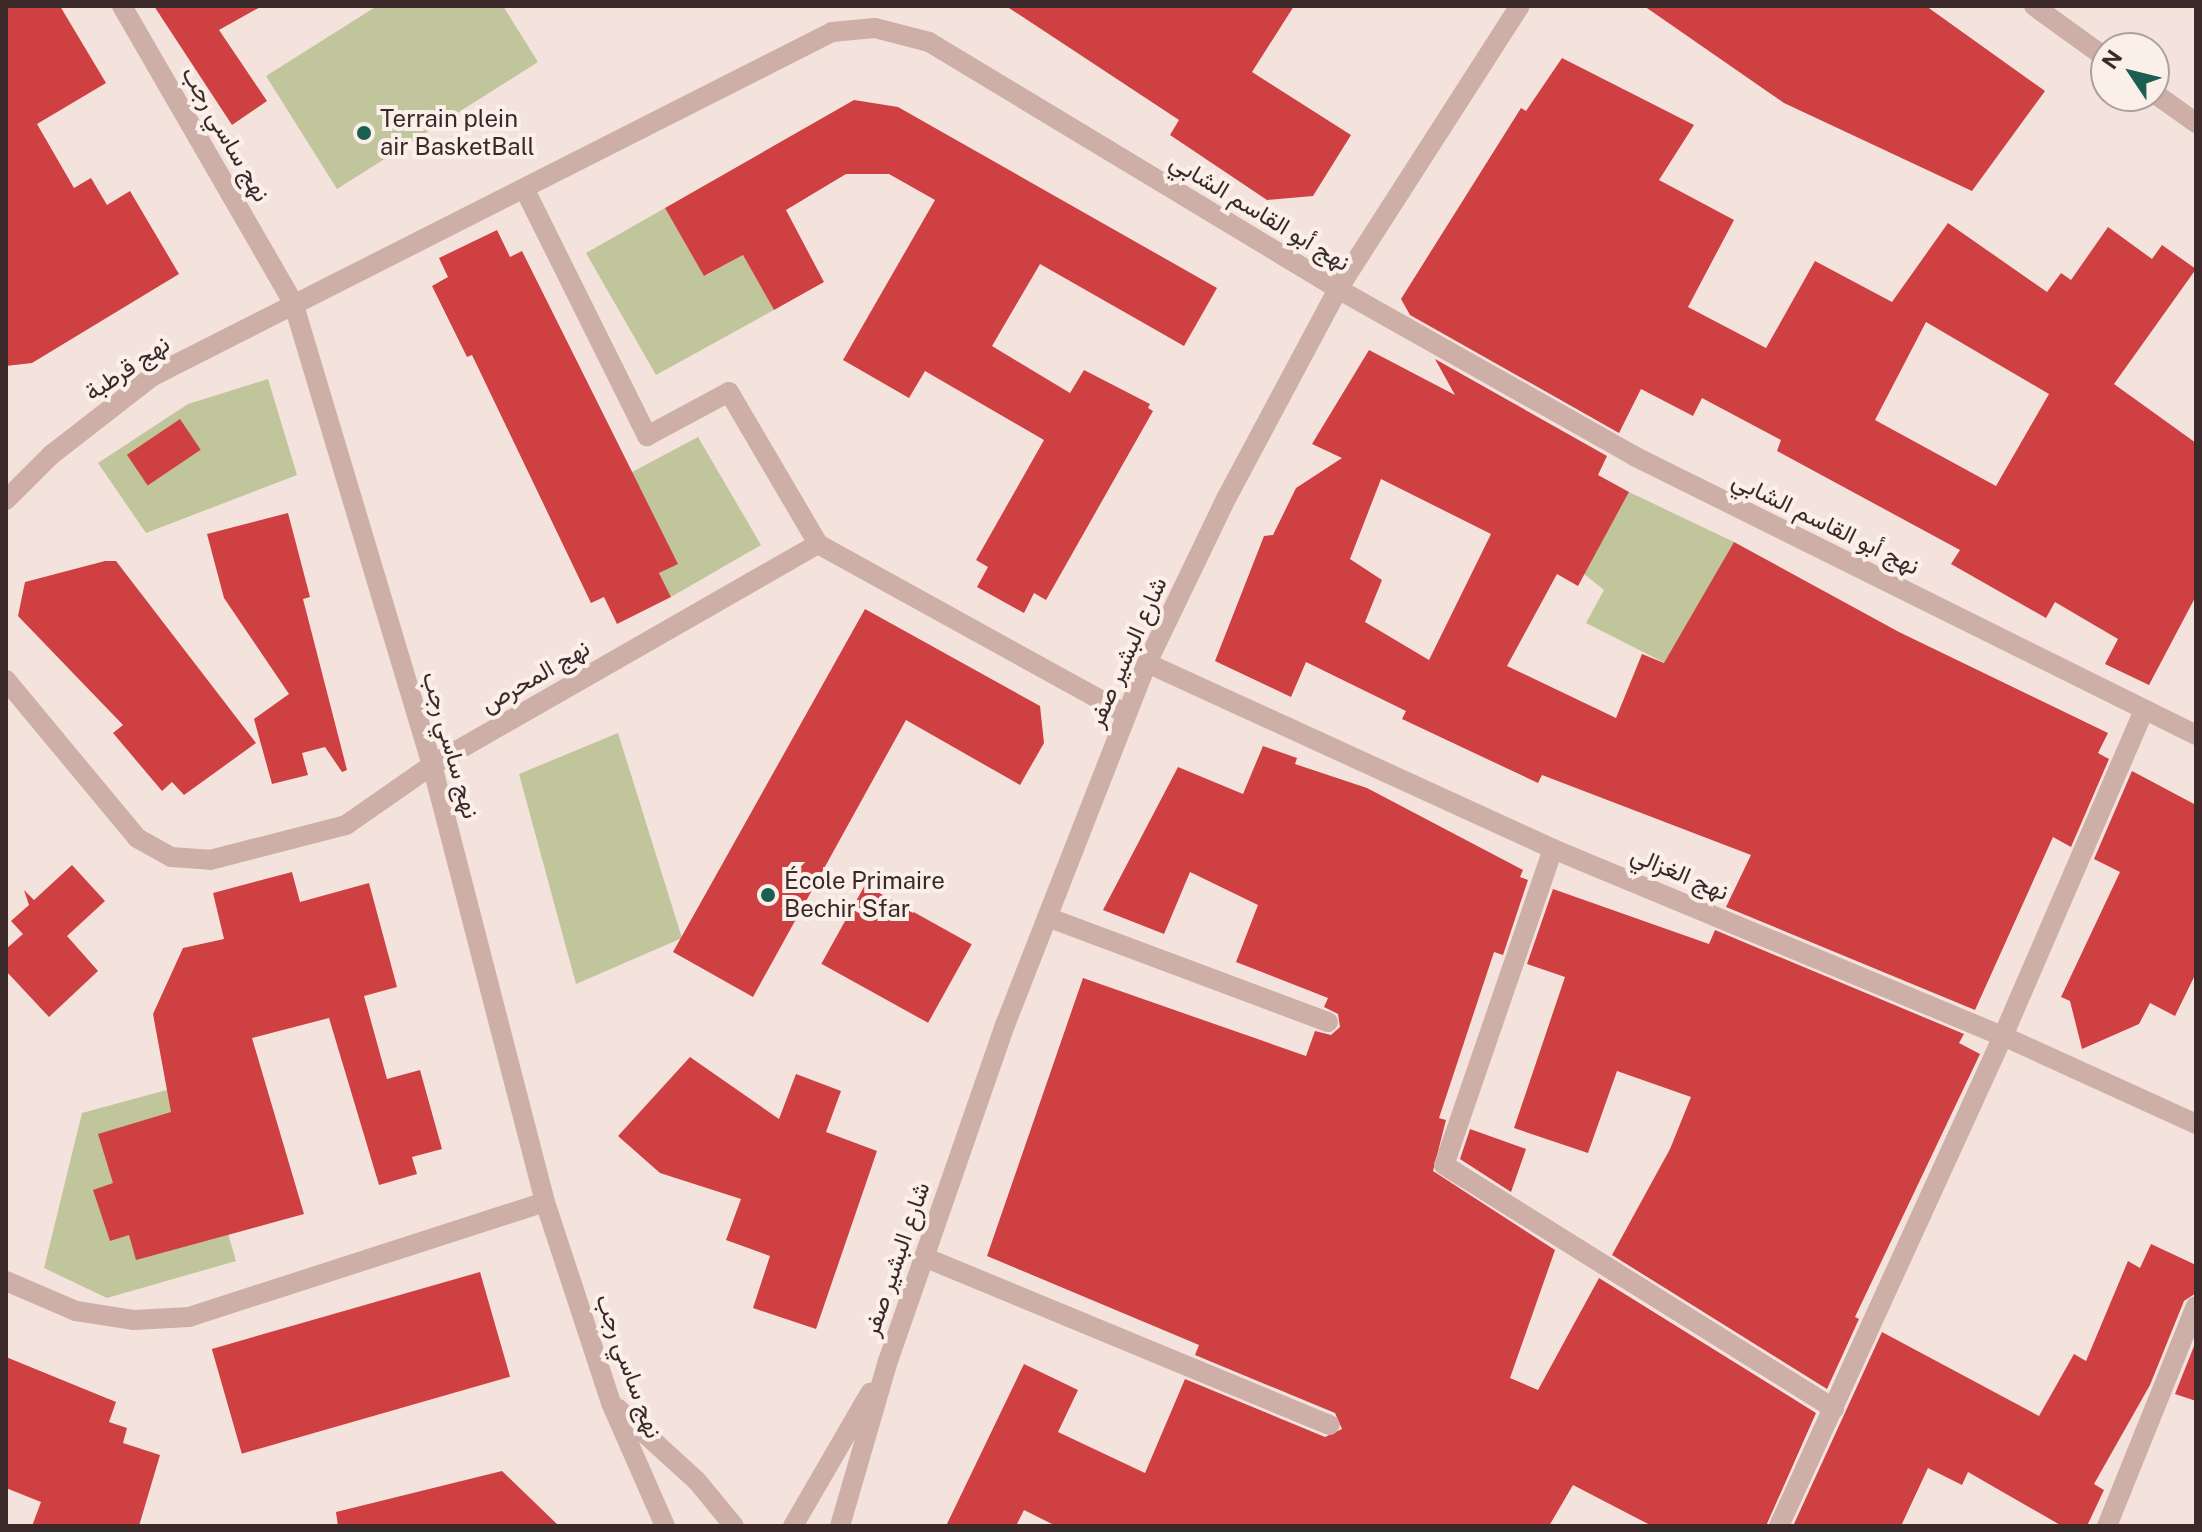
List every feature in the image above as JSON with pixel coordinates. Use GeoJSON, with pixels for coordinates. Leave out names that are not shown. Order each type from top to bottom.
{"type":"FeatureCollection","features":[{"type":"Feature","properties":{"kind":"street","name":"نهج ساسي رجب"},"geometry":{"type":"LineString","coordinates":[[122,6],[293,302],[432,765],[545,1202],[611,1403],[665,1526]]}},
{"type":"Feature","properties":{"kind":"street"},"geometry":{"type":"LineString","coordinates":[[2034,6],[2090,46]]}},
{"type":"Feature","properties":{"kind":"street","name":"شارع البشير صفر"},"geometry":{"type":"LineString","coordinates":[[840,1526],[888,1361],[924,1257],[1047,917],[1147,663],[1227,497],[1338,289],[1519,8]]}},
{"type":"Feature","properties":{"kind":"street","name":"نهج أبو القاسم الشابي"},"geometry":{"type":"LineString","coordinates":[[293,302],[525,190],[832,32],[875,28],[929,42],[1338,289],[1634,456],[2196,735]]}},
{"type":"Feature","properties":{"kind":"street"},"geometry":{"type":"LineString","coordinates":[[2170,104],[2196,123]]}},
{"type":"Feature","properties":{"kind":"street"},"geometry":{"type":"LineString","coordinates":[[525,190],[647,436],[729,392],[818,544],[1126,714]]}},
{"type":"Feature","properties":{"kind":"street","name":"نهج قرطبة"},"geometry":{"type":"LineString","coordinates":[[6,500],[51,455],[153,376],[293,302]]}},
{"type":"Feature","properties":{"kind":"street","name":"نهج المحرص"},"geometry":{"type":"LineString","coordinates":[[6,680],[137,838],[171,857],[210,860],[242,856],[346,825],[432,765],[818,544]]}},
{"type":"Feature","properties":{"kind":"street","name":"نهج الغزالي"},"geometry":{"type":"LineString","coordinates":[[1147,663],[1553,849],[2003,1036],[2196,1124]]}},
{"type":"Feature","properties":{"kind":"street"},"geometry":{"type":"LineString","coordinates":[[1779,1526],[2003,1036],[2144,710]]}},
{"type":"Feature","properties":{"kind":"street"},"geometry":{"type":"LineString","coordinates":[[1553,849],[1444,1165],[1834,1409]]}},
{"type":"Feature","properties":{"kind":"street"},"geometry":{"type":"LineString","coordinates":[[1047,917],[1328,1022]]}},
{"type":"Feature","properties":{"kind":"street"},"geometry":{"type":"LineString","coordinates":[[6,1281],[76,1311],[134,1320],[189,1317],[545,1202]]}},
{"type":"Feature","properties":{"kind":"street"},"geometry":{"type":"LineString","coordinates":[[924,1257],[1330,1425]]}},
{"type":"Feature","properties":{"kind":"street"},"geometry":{"type":"LineString","coordinates":[[2107,1526],[2196,1306]]}},
{"type":"Feature","properties":{"kind":"street","name":"شارع البشير صفر"},"geometry":{"type":"LineString","coordinates":[[793,1526],[888,1361]]}},
{"type":"Feature","properties":{"kind":"street"},"geometry":{"type":"LineString","coordinates":[[611,1403],[697,1481],[734,1526]]}},
{"type":"Feature","properties":{"kind":"green space","name":"Terrain plein air BasketBall"},"geometry":{"type":"Polygon","coordinates":[[[377,6],[503,6],[538,62],[337,189],[266,76],[377,6]]]}},
{"type":"Feature","properties":{"kind":"green space"},"geometry":{"type":"Polygon","coordinates":[[[665,208],[705,276],[743,255],[774,310],[656,375],[586,253],[665,208]]]}},
{"type":"Feature","properties":{"kind":"green space"},"geometry":{"type":"Polygon","coordinates":[[[268,379],[297,475],[146,533],[98,463],[188,404],[268,379]]]}},
{"type":"Feature","properties":{"kind":"green space"},"geometry":{"type":"Polygon","coordinates":[[[698,437],[761,545],[671,597],[659,573],[677,563],[640,488],[619,479],[698,437]]]}},
{"type":"Feature","properties":{"kind":"green space"},"geometry":{"type":"Polygon","coordinates":[[[1629,492],[1734,542],[1665,663],[1586,623],[1604,590],[1584,574],[1629,492]]]}},
{"type":"Feature","properties":{"kind":"green space"},"geometry":{"type":"Polygon","coordinates":[[[618,733],[682,938],[576,984],[519,774],[618,733]]]}},
{"type":"Feature","properties":{"kind":"green space"},"geometry":{"type":"Polygon","coordinates":[[[185,1085],[236,1261],[107,1298],[44,1268],[82,1113],[185,1085]]]}},
{"type":"Feature","properties":{"kind":"building"},"geometry":{"type":"Polygon","coordinates":[[[6,6],[60,6],[106,83],[37,124],[74,188],[91,178],[107,205],[130,191],[179,274],[32,363],[6,366],[6,6]]]}},
{"type":"Feature","properties":{"kind":"building"},"geometry":{"type":"Polygon","coordinates":[[[154,6],[262,6],[219,30],[267,101],[232,125],[154,6]]]}},
{"type":"Feature","properties":{"kind":"building"},"geometry":{"type":"Polygon","coordinates":[[[1006,6],[1294,6],[1252,72],[1351,135],[1313,196],[1267,200],[1170,135],[1179,120],[1006,6]]]}},
{"type":"Feature","properties":{"kind":"building"},"geometry":{"type":"Polygon","coordinates":[[[1644,6],[1926,6],[2045,91],[1972,191],[1784,103],[1644,6]]]}},
{"type":"Feature","properties":{"kind":"building"},"geometry":{"type":"Polygon","coordinates":[[[1562,58],[1694,125],[1659,180],[1734,220],[1688,307],[1766,348],[1815,261],[1892,302],[1948,223],[2047,292],[2061,273],[2071,280],[2108,227],[2152,259],[2162,245],[2196,269],[2114,384],[2196,443],[2196,596],[2149,685],[2105,664],[2118,639],[2055,602],[2046,618],[1951,564],[1960,550],[1777,451],[1781,440],[1702,398],[1693,416],[1641,389],[1619,433],[1410,315],[1401,299],[1521,108],[1526,111],[1562,58]],[[1926,322],[1875,420],[1996,486],[2049,394],[1926,322]]]}},
{"type":"Feature","properties":{"kind":"building"},"geometry":{"type":"Polygon","coordinates":[[[854,100],[898,107],[1217,288],[1184,346],[1040,264],[992,346],[1070,393],[1084,370],[1150,404],[1148,408],[1153,411],[1046,600],[1034,593],[1024,613],[977,587],[988,567],[976,560],[1044,440],[925,371],[909,398],[843,360],[935,200],[889,174],[846,174],[786,210],[824,282],[774,310],[743,255],[704,276],[665,208],[854,100]]]}},
{"type":"Feature","properties":{"kind":"building"},"geometry":{"type":"Polygon","coordinates":[[[497,230],[510,257],[522,251],[678,564],[659,573],[671,597],[617,624],[604,597],[591,603],[472,355],[467,357],[432,286],[448,277],[439,258],[497,230]]]}},
{"type":"Feature","properties":{"kind":"building"},"geometry":{"type":"Polygon","coordinates":[[[1369,350],[1455,395],[1435,359],[1607,456],[1598,475],[1629,492],[1578,586],[1557,574],[1507,666],[1616,718],[1642,654],[1664,663],[1734,542],[1899,632],[2108,733],[2098,753],[2109,759],[2071,847],[2053,837],[1975,1010],[1726,907],[1751,855],[1542,775],[1538,783],[1402,719],[1406,711],[1306,662],[1291,697],[1215,661],[1264,536],[1273,535],[1296,488],[1342,458],[1312,444],[1369,350]],[[1381,479],[1350,559],[1382,580],[1365,622],[1429,660],[1491,534],[1381,479]]]}},
{"type":"Feature","properties":{"kind":"building"},"geometry":{"type":"Polygon","coordinates":[[[180,419],[201,450],[148,485],[127,455],[180,419]]]}},
{"type":"Feature","properties":{"kind":"building"},"geometry":{"type":"Polygon","coordinates":[[[288,513],[310,597],[303,599],[347,770],[342,772],[325,747],[302,753],[308,775],[272,784],[254,719],[289,694],[224,598],[207,534],[288,513]]]}},
{"type":"Feature","properties":{"kind":"building"},"geometry":{"type":"Polygon","coordinates":[[[105,561],[116,561],[256,743],[184,795],[172,782],[162,791],[113,733],[123,725],[18,616],[25,582],[105,561]]]}},
{"type":"Feature","properties":{"kind":"building"},"geometry":{"type":"Polygon","coordinates":[[[865,609],[1040,706],[1044,743],[1020,785],[906,720],[753,997],[673,952],[865,609]]]}},
{"type":"Feature","properties":{"kind":"building"},"geometry":{"type":"Polygon","coordinates":[[[1263,746],[1297,758],[1295,764],[1367,788],[1523,870],[1520,877],[1528,880],[1503,955],[1494,952],[1439,1118],[1446,1120],[1433,1171],[1555,1250],[1510,1378],[1538,1390],[1599,1278],[1816,1413],[1766,1526],[1652,1526],[1573,1485],[1549,1526],[1056,1526],[1024,1510],[1016,1526],[946,1526],[1024,1364],[1078,1390],[1058,1432],[1145,1473],[1185,1379],[1325,1437],[1342,1429],[1335,1413],[1195,1355],[1199,1345],[987,1256],[1083,978],[1306,1056],[1315,1031],[1331,1035],[1340,1027],[1338,1014],[1324,1007],[1328,998],[1236,962],[1258,905],[1190,872],[1164,934],[1103,910],[1178,767],[1243,794],[1263,746]]]}},
{"type":"Feature","properties":{"kind":"building"},"geometry":{"type":"Polygon","coordinates":[[[2132,771],[2196,805],[2196,973],[2175,1016],[2150,1003],[2139,1024],[2082,1049],[2070,1001],[2061,997],[2120,872],[2094,859],[2132,771]]]}},
{"type":"Feature","properties":{"kind":"building"},"geometry":{"type":"Polygon","coordinates":[[[72,865],[105,901],[67,936],[98,971],[49,1017],[6,971],[6,949],[23,934],[11,921],[29,905],[24,890],[34,900],[72,865]]]}},
{"type":"Feature","properties":{"kind":"building"},"geometry":{"type":"Polygon","coordinates":[[[292,872],[300,902],[369,883],[397,987],[364,996],[387,1079],[420,1070],[442,1149],[412,1157],[417,1174],[379,1185],[329,1018],[252,1038],[304,1214],[136,1260],[129,1235],[110,1241],[93,1190],[113,1183],[98,1134],[171,1112],[153,1014],[183,948],[224,939],[213,893],[292,872]]]}},
{"type":"Feature","properties":{"kind":"building"},"geometry":{"type":"Polygon","coordinates":[[[865,885],[972,944],[928,1023],[821,964],[865,885]]]}},
{"type":"Feature","properties":{"kind":"building"},"geometry":{"type":"Polygon","coordinates":[[[1553,889],[1709,944],[1715,930],[1964,1034],[1959,1043],[1980,1054],[1855,1317],[1859,1319],[1827,1389],[1612,1255],[1670,1149],[1691,1097],[1617,1071],[1588,1153],[1514,1128],[1565,977],[1527,964],[1553,889]]]}},
{"type":"Feature","properties":{"kind":"building"},"geometry":{"type":"Polygon","coordinates":[[[690,1057],[779,1119],[796,1074],[841,1091],[826,1132],[877,1151],[816,1329],[753,1308],[770,1256],[726,1240],[741,1199],[660,1173],[618,1136],[690,1057]]]}},
{"type":"Feature","properties":{"kind":"building"},"geometry":{"type":"Polygon","coordinates":[[[1470,1129],[1526,1149],[1511,1192],[1460,1159],[1470,1129]]]}},
{"type":"Feature","properties":{"kind":"building"},"geometry":{"type":"Polygon","coordinates":[[[2151,1244],[2196,1265],[2196,1293],[2184,1301],[2150,1385],[2094,1484],[2104,1490],[2087,1526],[2062,1526],[1968,1472],[1962,1485],[1928,1468],[1901,1526],[1793,1526],[1882,1332],[2039,1416],[2074,1354],[2086,1361],[2128,1261],[2140,1268],[2151,1244]]]}},
{"type":"Feature","properties":{"kind":"building"},"geometry":{"type":"Polygon","coordinates":[[[480,1272],[510,1377],[242,1454],[212,1349],[480,1272]]]}},
{"type":"Feature","properties":{"kind":"building"},"geometry":{"type":"Polygon","coordinates":[[[2196,1341],[2196,1401],[2175,1394],[2196,1341]]]}},
{"type":"Feature","properties":{"kind":"building"},"geometry":{"type":"Polygon","coordinates":[[[6,1357],[116,1402],[109,1422],[127,1428],[123,1443],[160,1455],[139,1526],[32,1526],[41,1502],[6,1488],[6,1357]]]}},
{"type":"Feature","properties":{"kind":"building"},"geometry":{"type":"Polygon","coordinates":[[[502,1471],[559,1526],[338,1526],[336,1512],[502,1471]]]}},
{"type":"Feature","properties":{"kind":"place","name":"Terrain plein air BasketBall"},"geometry":{"type":"Point","coordinates":[364,133]}},
{"type":"Feature","properties":{"kind":"place","name":"École Primaire Bechir Sfar"},"geometry":{"type":"Point","coordinates":[768,895]}}]}
